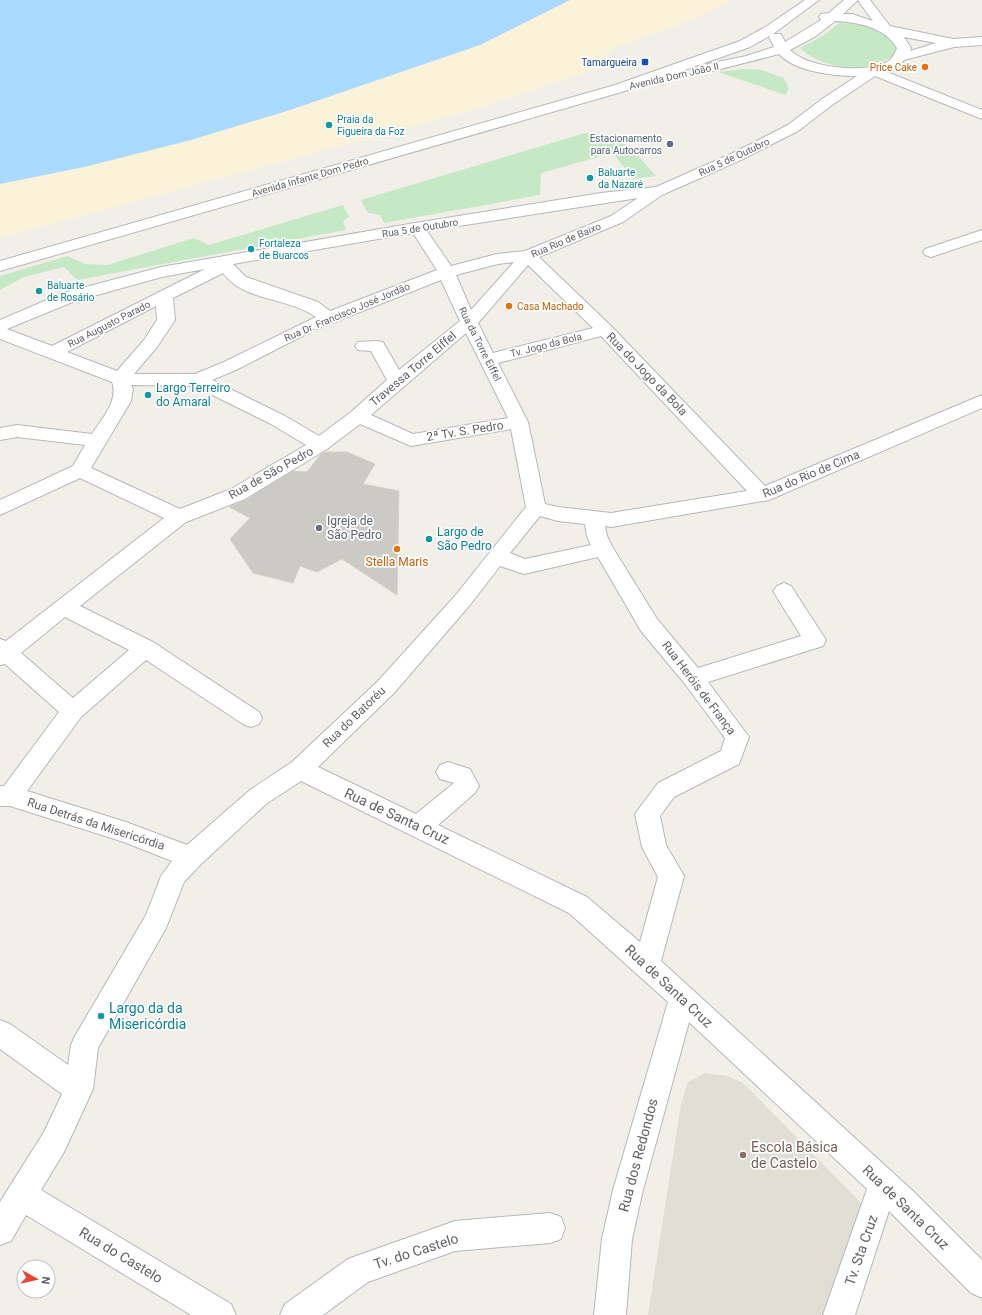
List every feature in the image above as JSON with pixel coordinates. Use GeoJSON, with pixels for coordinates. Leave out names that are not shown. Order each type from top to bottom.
{"type":"FeatureCollection","features":[{"type":"Feature","properties":{"kind":"street","name":"Avenida Dom João II"},"geometry":{"type":"LineString","coordinates":[[620,88],[745,44],[789,18],[813,0]]}},
{"type":"Feature","properties":{"kind":"street","name":"Avenida Dom João II"},"geometry":{"type":"LineString","coordinates":[[620,88],[644,84],[695,70],[744,61],[781,48],[810,34],[852,0]]}},
{"type":"Feature","properties":{"kind":"street"},"geometry":{"type":"LineString","coordinates":[[864,0],[886,29],[898,38],[904,48],[901,57]]}},
{"type":"Feature","properties":{"kind":"street"},"geometry":{"type":"LineString","coordinates":[[789,18],[832,17],[858,20],[886,29],[953,43]]}},
{"type":"Feature","properties":{"kind":"street"},"geometry":{"type":"LineString","coordinates":[[772,29],[781,48],[789,56],[802,63],[818,77],[824,93]]}},
{"type":"Feature","properties":{"kind":"street"},"geometry":{"type":"LineString","coordinates":[[744,61],[765,60],[802,63],[837,72],[874,71],[891,65],[901,57],[953,43],[982,40]]}},
{"type":"Feature","properties":{"kind":"street"},"geometry":{"type":"LineString","coordinates":[[874,71],[982,114]]}},
{"type":"Feature","properties":{"kind":"street","name":"Rua 5 de Outubro"},"geometry":{"type":"LineString","coordinates":[[0,326],[69,297],[161,272],[232,262],[417,228],[601,198],[659,191],[738,156],[793,128],[824,93],[874,71]]}},
{"type":"Feature","properties":{"kind":"street","name":"Avenida Infante Dom Pedro"},"geometry":{"type":"LineString","coordinates":[[0,266],[620,88]]}},
{"type":"Feature","properties":{"kind":"street","name":"Rua Rio de Baixo"},"geometry":{"type":"LineString","coordinates":[[469,322],[528,256],[617,219],[659,191]]}},
{"type":"Feature","properties":{"kind":"street","name":"Rua da Torre Eiffel"},"geometry":{"type":"LineString","coordinates":[[417,228],[447,273],[453,291],[519,422],[536,508]]}},
{"type":"Feature","properties":{"kind":"street"},"geometry":{"type":"LineString","coordinates":[[931,252],[982,234]]}},
{"type":"Feature","properties":{"kind":"street","name":"Rua Dr. Francisco José Jordão"},"geometry":{"type":"LineString","coordinates":[[197,380],[230,366],[306,327],[381,296],[447,273],[497,259],[528,256]]}},
{"type":"Feature","properties":{"kind":"street","name":"Rua do Jogo da Bola"},"geometry":{"type":"LineString","coordinates":[[528,256],[604,330],[762,495]]}},
{"type":"Feature","properties":{"kind":"street"},"geometry":{"type":"LineString","coordinates":[[232,262],[240,281],[252,287],[312,306],[329,318]]}},
{"type":"Feature","properties":{"kind":"street","name":"Rua Augusto Parado"},"geometry":{"type":"LineString","coordinates":[[53,352],[232,262]]}},
{"type":"Feature","properties":{"kind":"street"},"geometry":{"type":"LineString","coordinates":[[120,379],[151,343],[166,320],[164,296]]}},
{"type":"Feature","properties":{"kind":"street","name":"Travessa Torre Eiffel"},"geometry":{"type":"LineString","coordinates":[[358,416],[397,381],[469,322]]}},
{"type":"Feature","properties":{"kind":"street","name":"Tv. Jogo da Bola"},"geometry":{"type":"LineString","coordinates":[[488,360],[604,330]]}},
{"type":"Feature","properties":{"kind":"street"},"geometry":{"type":"LineString","coordinates":[[0,333],[53,352],[120,379],[197,380],[278,420],[320,446]]}},
{"type":"Feature","properties":{"kind":"street"},"geometry":{"type":"LineString","coordinates":[[364,346],[377,346],[397,381]]}},
{"type":"Feature","properties":{"kind":"street"},"geometry":{"type":"LineString","coordinates":[[0,508],[80,470],[122,401],[124,390],[120,379]]}},
{"type":"Feature","properties":{"kind":"street","name":"Rua do Rio de Cima"},"geometry":{"type":"LineString","coordinates":[[536,508],[558,514],[611,520],[762,495],[982,401]]}},
{"type":"Feature","properties":{"kind":"street","name":"2ª Tv. S. Pedro"},"geometry":{"type":"LineString","coordinates":[[358,416],[411,440],[519,422]]}},
{"type":"Feature","properties":{"kind":"street","name":"Rua de São Pedro"},"geometry":{"type":"LineString","coordinates":[[2,652],[65,608],[179,517],[238,494],[320,446],[358,416]]}},
{"type":"Feature","properties":{"kind":"street"},"geometry":{"type":"LineString","coordinates":[[0,434],[17,431],[99,441]]}},
{"type":"Feature","properties":{"kind":"street"},"geometry":{"type":"LineString","coordinates":[[80,470],[179,517]]}},
{"type":"Feature","properties":{"kind":"street","name":"Rua do Batoréu"},"geometry":{"type":"LineString","coordinates":[[0,1230],[54,1142],[79,1089],[85,1045],[157,920],[174,876],[191,857],[258,797],[300,769],[386,688],[462,601],[496,556],[536,508]]}},
{"type":"Feature","properties":{"kind":"street","name":"Rua Heróis de França"},"geometry":{"type":"LineString","coordinates":[[594,518],[603,549],[649,625],[693,678],[737,738],[731,758],[700,771],[666,790],[647,814],[654,847],[671,876],[647,965]]}},
{"type":"Feature","properties":{"kind":"street"},"geometry":{"type":"LineString","coordinates":[[496,556],[524,567],[603,549]]}},
{"type":"Feature","properties":{"kind":"street"},"geometry":{"type":"LineString","coordinates":[[693,678],[815,640],[784,591]]}},
{"type":"Feature","properties":{"kind":"street"},"geometry":{"type":"LineString","coordinates":[[65,608],[145,648],[251,718]]}},
{"type":"Feature","properties":{"kind":"street"},"geometry":{"type":"LineString","coordinates":[[5,796],[73,711],[145,648]]}},
{"type":"Feature","properties":{"kind":"street"},"geometry":{"type":"LineString","coordinates":[[2,652],[73,711]]}},
{"type":"Feature","properties":{"kind":"street","name":"Rua de Santa Cruz"},"geometry":{"type":"LineString","coordinates":[[300,769],[578,905],[647,965],[883,1185],[982,1282]]}},
{"type":"Feature","properties":{"kind":"street"},"geometry":{"type":"LineString","coordinates":[[419,826],[467,786],[462,776],[448,772]]}},
{"type":"Feature","properties":{"kind":"street","name":"Rua Detrás da Misericórdia"},"geometry":{"type":"LineString","coordinates":[[5,796],[126,832],[191,857]]}},
{"type":"Feature","properties":{"kind":"street","name":"Rua dos Redondos"},"geometry":{"type":"LineString","coordinates":[[610,1315],[617,1239],[628,1190],[682,999]]}},
{"type":"Feature","properties":{"kind":"street"},"geometry":{"type":"LineString","coordinates":[[0,1033],[79,1089]]}},
{"type":"Feature","properties":{"kind":"street","name":"Tv. Sta Cruz"},"geometry":{"type":"LineString","coordinates":[[839,1315],[883,1185]]}},
{"type":"Feature","properties":{"kind":"street","name":"Rua do Castelo"},"geometry":{"type":"LineString","coordinates":[[21,1195],[220,1315]]}},
{"type":"Feature","properties":{"kind":"street","name":"Tv. do Castelo"},"geometry":{"type":"LineString","coordinates":[[296,1315],[359,1270],[455,1236],[550,1228]]}},
{"type":"Feature","properties":{"kind":"shaded area","name":"Escola Básica de Castelo"},"geometry":{"type":"Polygon","coordinates":[[[705,1073],[727,1076],[743,1083],[864,1206],[827,1315],[648,1315],[681,1104],[688,1082],[705,1073]]]}},
{"type":"Feature","properties":{"kind":"green space"},"geometry":{"type":"Polygon","coordinates":[[[839,23],[855,24],[879,31],[891,40],[896,47],[894,55],[871,65],[846,67],[821,61],[800,48],[823,36],[839,23]]]}},
{"type":"Feature","properties":{"kind":"green space"},"geometry":{"type":"Polygon","coordinates":[[[743,69],[762,70],[783,78],[788,86],[787,93],[785,95],[718,72],[743,69]]]}},
{"type":"Feature","properties":{"kind":"green space"},"geometry":{"type":"Polygon","coordinates":[[[585,133],[599,134],[618,139],[626,144],[656,176],[633,179],[613,153],[541,173],[540,195],[384,223],[380,215],[368,213],[361,200],[585,133]]]}},
{"type":"Feature","properties":{"kind":"green space"},"geometry":{"type":"Polygon","coordinates":[[[343,205],[349,217],[343,221],[346,230],[77,280],[64,267],[24,277],[0,290],[0,276],[67,256],[85,264],[107,265],[194,238],[209,245],[343,205]]]}},
{"type":"Feature","properties":{"kind":"sand","name":"Praia da Figueira da Foz"},"geometry":{"type":"Polygon","coordinates":[[[570,0],[733,0],[696,18],[613,48],[592,70],[476,109],[0,238],[0,184],[84,167],[191,140],[290,110],[480,45],[570,0]]]}},
{"type":"Feature","properties":{"kind":"water"},"geometry":{"type":"Polygon","coordinates":[[[0,0],[570,0],[480,45],[290,110],[191,140],[84,167],[0,184],[0,0]]]}},
{"type":"Feature","properties":{"kind":"building","name":"Igreja de São Pedro"},"geometry":{"type":"Polygon","coordinates":[[[325,452],[347,452],[375,464],[363,484],[399,491],[397,595],[342,559],[317,572],[300,566],[293,583],[253,573],[230,539],[250,518],[229,507],[246,500],[293,471],[307,472],[320,455],[325,452]]]}},
{"type":"Feature","properties":{"kind":"place","name":"Tamargueira"},"geometry":{"type":"Point","coordinates":[645,62]}},
{"type":"Feature","properties":{"kind":"place","name":"Price Cake"},"geometry":{"type":"Point","coordinates":[925,67]}},
{"type":"Feature","properties":{"kind":"place","name":"Praia da Figueira da Foz"},"geometry":{"type":"Point","coordinates":[329,125]}},
{"type":"Feature","properties":{"kind":"place","name":"Estacionamento para Autocarros"},"geometry":{"type":"Point","coordinates":[670,144]}},
{"type":"Feature","properties":{"kind":"place","name":"Baluarte da Nazaré"},"geometry":{"type":"Point","coordinates":[590,178]}},
{"type":"Feature","properties":{"kind":"place","name":"Fortaleza de Buarcos"},"geometry":{"type":"Point","coordinates":[251,249]}},
{"type":"Feature","properties":{"kind":"place","name":"Baluarte de Rosário"},"geometry":{"type":"Point","coordinates":[39,291]}},
{"type":"Feature","properties":{"kind":"place","name":"Casa Machado"},"geometry":{"type":"Point","coordinates":[509,306]}},
{"type":"Feature","properties":{"kind":"place","name":"Largo Terreiro do Amaral"},"geometry":{"type":"Point","coordinates":[148,395]}},
{"type":"Feature","properties":{"kind":"place","name":"Igreja de São Pedro"},"geometry":{"type":"Point","coordinates":[319,528]}},
{"type":"Feature","properties":{"kind":"place","name":"Largo de São Pedro"},"geometry":{"type":"Point","coordinates":[429,539]}},
{"type":"Feature","properties":{"kind":"place","name":"Stella Maris"},"geometry":{"type":"Point","coordinates":[397,549]}},
{"type":"Feature","properties":{"kind":"place","name":"Largo da da Misericórdia"},"geometry":{"type":"Point","coordinates":[101,1016]}},
{"type":"Feature","properties":{"kind":"place","name":"Escola Básica de Castelo"},"geometry":{"type":"Point","coordinates":[743,1155]}}]}
